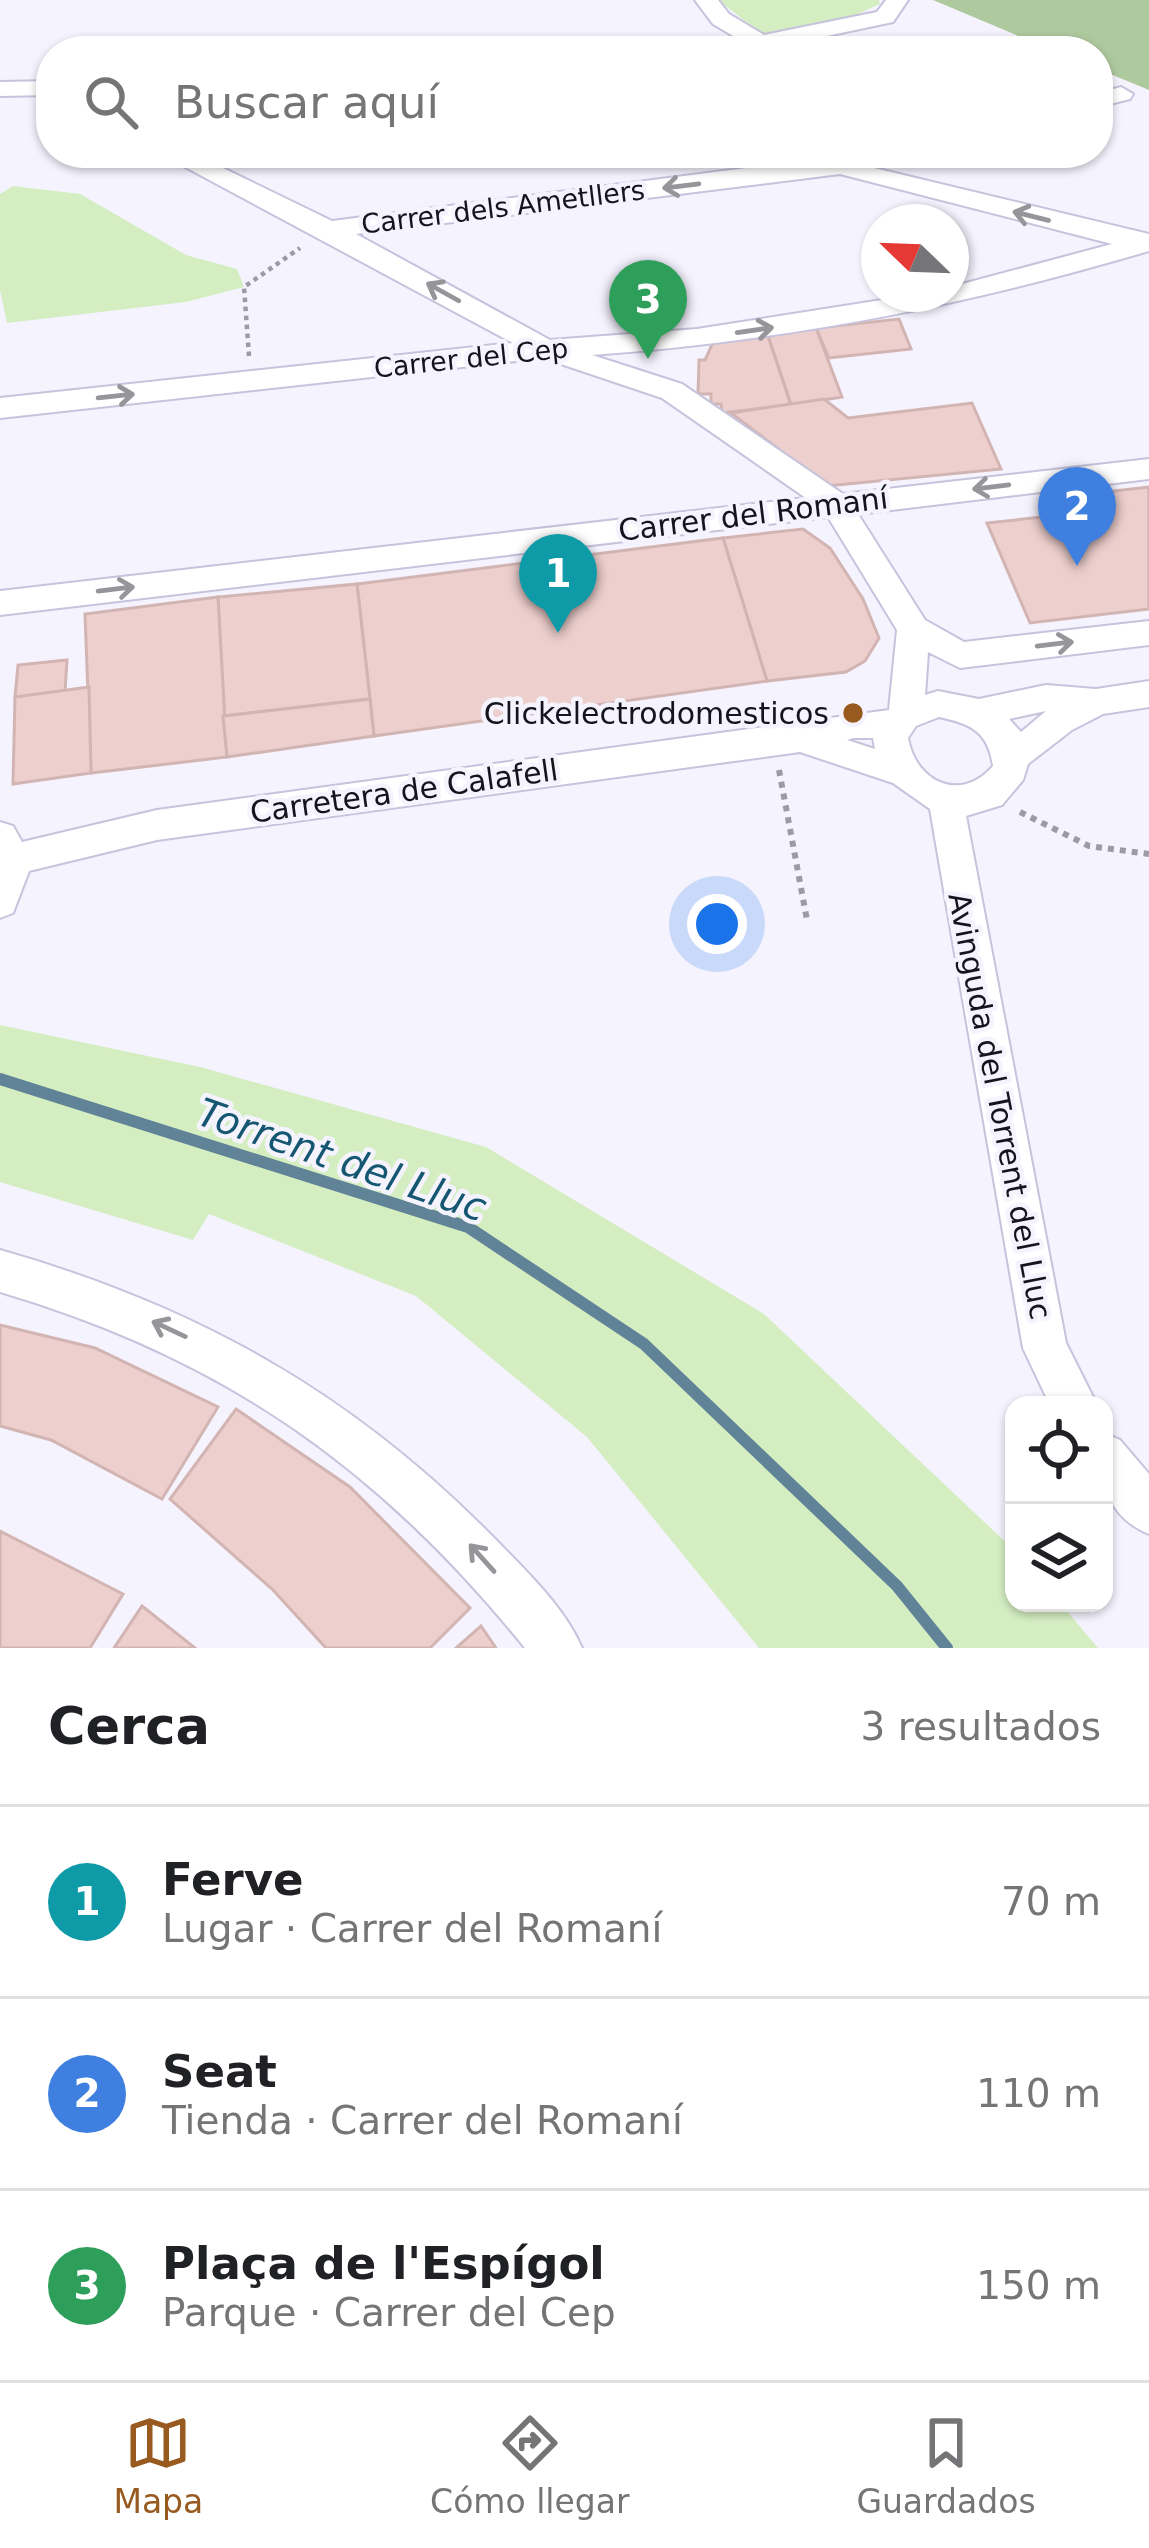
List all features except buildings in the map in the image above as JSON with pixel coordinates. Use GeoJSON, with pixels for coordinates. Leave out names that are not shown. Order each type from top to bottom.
{"type":"FeatureCollection","features":[{"type":"Feature","properties":{"kind":"street"},"geometry":{"type":"LineString","coordinates":[[706,0],[722,19],[750,36]]}},
{"type":"Feature","properties":{"kind":"street"},"geometry":{"type":"LineString","coordinates":[[794,36],[885,17],[897,0]]}},
{"type":"Feature","properties":{"kind":"street"},"geometry":{"type":"LineString","coordinates":[[0,89],[36,90]]}},
{"type":"Feature","properties":{"kind":"street"},"geometry":{"type":"LineString","coordinates":[[203,168],[328,229],[545,349],[672,391],[836,504],[913,629],[960,655],[1149,633]]}},
{"type":"Feature","properties":{"kind":"street","name":"Carrer dels Ametllers"},"geometry":{"type":"LineString","coordinates":[[328,229],[822,168]]}},
{"type":"Feature","properties":{"kind":"street"},"geometry":{"type":"LineString","coordinates":[[846,168],[1147,244]]}},
{"type":"Feature","properties":{"kind":"street","name":"Carrer del Cep"},"geometry":{"type":"LineString","coordinates":[[0,408],[545,349],[697,338],[868,314],[1007,284],[1147,244]]}},
{"type":"Feature","properties":{"kind":"street"},"geometry":{"type":"LineString","coordinates":[[672,391],[697,338]]}},
{"type":"Feature","properties":{"kind":"street","name":"Carrer del Romaní"},"geometry":{"type":"LineString","coordinates":[[0,603],[1149,469]]}},
{"type":"Feature","properties":{"kind":"street"},"geometry":{"type":"LineString","coordinates":[[913,629],[902,719],[890,746],[898,770],[911,784],[947,800],[994,791],[1005,782],[1012,757],[1006,736],[971,709],[960,655]]}},
{"type":"Feature","properties":{"kind":"street"},"geometry":{"type":"LineString","coordinates":[[902,719],[938,704],[971,709],[1046,698],[1096,702],[1149,694]]}},
{"type":"Feature","properties":{"kind":"street"},"geometry":{"type":"LineString","coordinates":[[1012,757],[1060,721],[1096,702]]}},
{"type":"Feature","properties":{"kind":"street","name":"Carretera de Calafell"},"geometry":{"type":"LineString","coordinates":[[6,848],[787,743],[853,725],[902,719]]}},
{"type":"Feature","properties":{"kind":"street","name":"Carretera de Calafell"},"geometry":{"type":"LineString","coordinates":[[787,743],[898,770]]}},
{"type":"Feature","properties":{"kind":"street","name":"Avinguda del Torrent del Lluc"},"geometry":{"type":"LineString","coordinates":[[947,800],[950,842],[1045,1348],[1069,1396]]}},
{"type":"Feature","properties":{"kind":"street"},"geometry":{"type":"LineString","coordinates":[[0,902],[11,880],[6,848]]}},
{"type":"Feature","properties":{"kind":"street"},"geometry":{"type":"LineString","coordinates":[[0,1271],[95,1298],[154,1322],[270,1383],[448,1521],[556,1648]]}},
{"type":"Feature","properties":{"kind":"street"},"geometry":{"type":"LineString","coordinates":[[1113,1467],[1149,1510]]}},
{"type":"Feature","properties":{"kind":"path"},"geometry":{"type":"LineString","coordinates":[[251,382],[244,287],[328,229]]}},
{"type":"Feature","properties":{"kind":"path"},"geometry":{"type":"LineString","coordinates":[[787,743],[807,920]]}},
{"type":"Feature","properties":{"kind":"path"},"geometry":{"type":"LineString","coordinates":[[994,791],[1057,834],[1089,846],[1149,854]]}},
{"type":"Feature","properties":{"kind":"green space"},"geometry":{"type":"Polygon","coordinates":[[[718,0],[879,0],[880,4],[831,26],[763,35],[718,0]]]}},
{"type":"Feature","properties":{"kind":"green space"},"geometry":{"type":"Polygon","coordinates":[[[933,0],[1149,0],[1149,90],[1113,75],[1113,36],[1018,36],[933,0]]]}},
{"type":"Feature","properties":{"kind":"green space"},"geometry":{"type":"Polygon","coordinates":[[[13,186],[80,194],[186,255],[237,269],[244,287],[186,302],[7,323],[0,290],[0,194],[13,186]]]}},
{"type":"Feature","properties":{"kind":"green space"},"geometry":{"type":"Polygon","coordinates":[[[0,1025],[200,1067],[486,1147],[764,1314],[1005,1542],[1005,1612],[1068,1612],[1098,1648],[759,1648],[587,1437],[416,1296],[209,1214],[193,1240],[0,1182],[0,1025]]]}},
{"type":"Feature","properties":{"kind":"waterway","name":"Torrent del Lluc"},"geometry":{"type":"LineString","coordinates":[[0,1079],[468,1227],[644,1344],[897,1586],[947,1648]]}},
{"type":"Feature","properties":{"kind":"place","name":"Plaça de l'Espígol"},"geometry":{"type":"Point","coordinates":[648,359]}},
{"type":"Feature","properties":{"kind":"place","name":"Seat"},"geometry":{"type":"Point","coordinates":[1077,566]}},
{"type":"Feature","properties":{"kind":"place","name":"Ferve"},"geometry":{"type":"Point","coordinates":[558,633]}},
{"type":"Feature","properties":{"kind":"place","name":"Clickelectrodomesticos"},"geometry":{"type":"Point","coordinates":[853,713]}}]}
